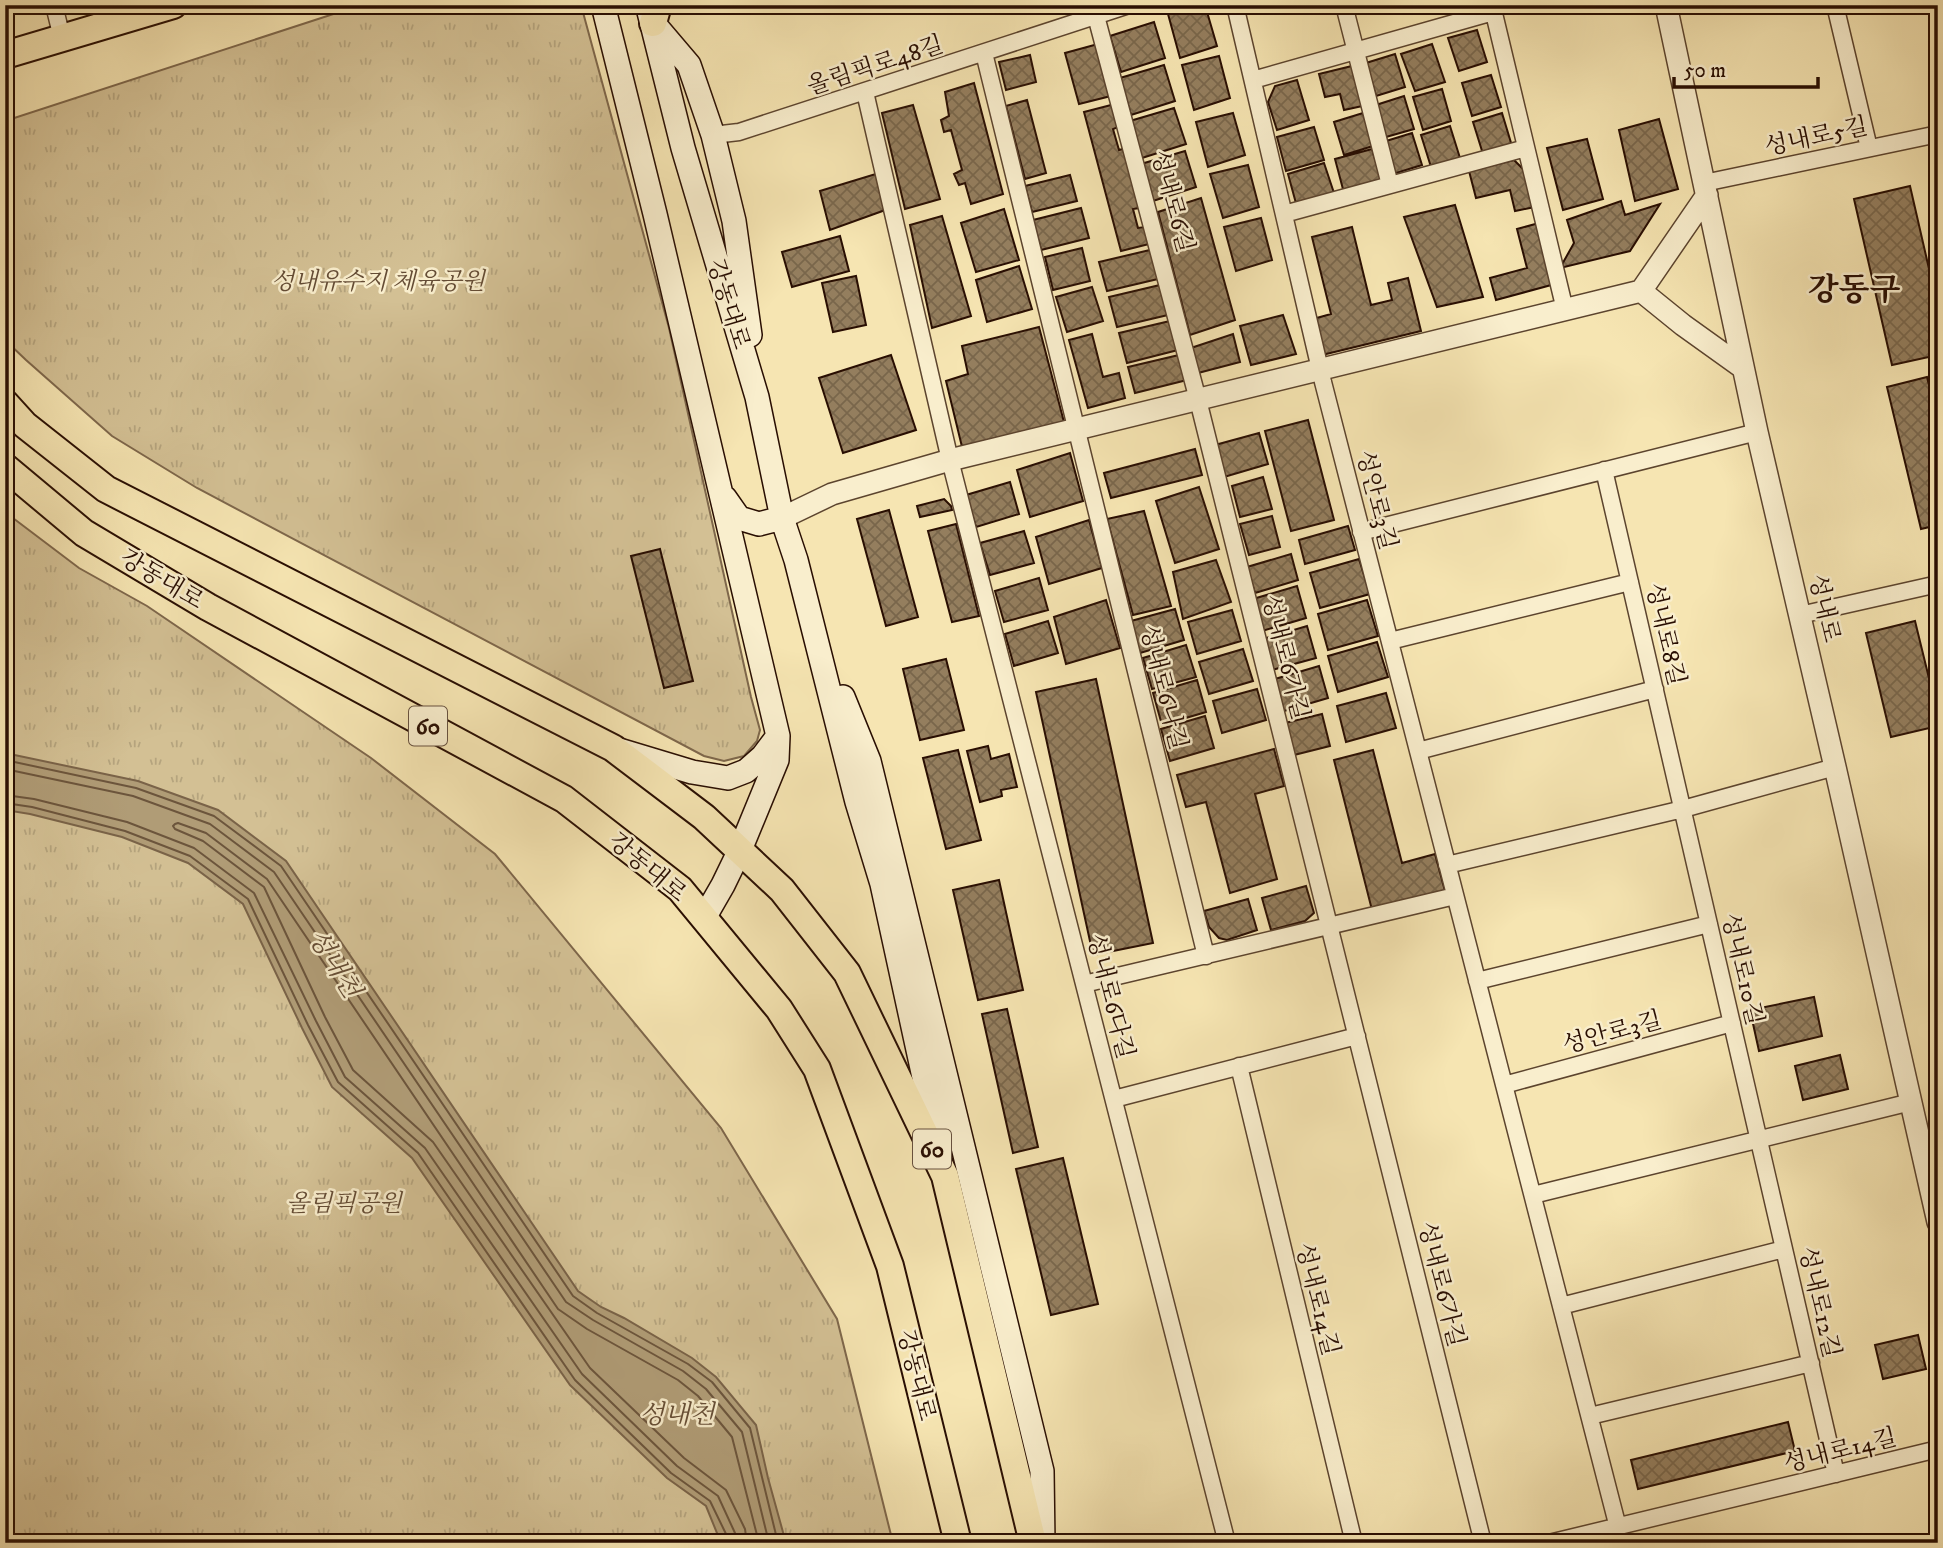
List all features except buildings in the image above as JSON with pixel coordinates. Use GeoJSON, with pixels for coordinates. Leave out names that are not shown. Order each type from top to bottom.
{"type":"FeatureCollection","features":[{"type":"Feature","properties":{"kind":"main road"},"geometry":{"type":"LineString","coordinates":[[5,55],[173,5]]}},
{"type":"Feature","properties":{"kind":"main road","name":"강동대로"},"geometry":{"type":"LineString","coordinates":[[603,5],[778,736],[778,760],[740,850]]}},
{"type":"Feature","properties":{"kind":"main road"},"geometry":{"type":"LineString","coordinates":[[653,11],[689,65],[713,135],[734,221],[757,397]]}},
{"type":"Feature","properties":{"kind":"main road","name":"강동대로"},"geometry":{"type":"LineString","coordinates":[[653,11],[683,148],[757,397],[782,518],[881,884],[945,1176],[1033,1543]]}},
{"type":"Feature","properties":{"kind":"main road","name":"강동대로"},"geometry":{"type":"LineString","coordinates":[[5,403],[25,425],[106,489],[613,748],[705,817],[782,890],[847,973],[945,1176]]}},
{"type":"Feature","properties":{"kind":"main road","name":"강동대로"},"geometry":{"type":"LineString","coordinates":[[5,467],[84,533],[208,607],[564,799],[680,889],[779,1009],[817,1069],[890,1266],[958,1543]]}},
{"type":"Feature","properties":{"kind":"main road"},"geometry":{"type":"LineString","coordinates":[[721,492],[738,518],[759,524],[782,518]]}},
{"type":"Feature","properties":{"kind":"main road"},"geometry":{"type":"LineString","coordinates":[[811,618],[869,761],[1042,1471],[1043,1543]]}},
{"type":"Feature","properties":{"kind":"main road"},"geometry":{"type":"LineString","coordinates":[[613,748],[692,772],[728,778],[746,771],[764,756],[778,736]]}},
{"type":"Feature","properties":{"kind":"main road"},"geometry":{"type":"LineString","coordinates":[[704,918],[740,850]]}},
{"type":"Feature","properties":{"kind":"street"},"geometry":{"type":"LineString","coordinates":[[54,5],[62,38]]}},
{"type":"Feature","properties":{"kind":"street","name":"올림픽로48길"},"geometry":{"type":"LineString","coordinates":[[713,135],[738,132],[1129,5]]}},
{"type":"Feature","properties":{"kind":"street"},"geometry":{"type":"LineString","coordinates":[[1235,5],[1320,370]]}},
{"type":"Feature","properties":{"kind":"street"},"geometry":{"type":"LineString","coordinates":[[1345,5],[1390,185]]}},
{"type":"Feature","properties":{"kind":"street","name":"성내로"},"geometry":{"type":"LineString","coordinates":[[1666,5],[1757,432],[1938,1222]]}},
{"type":"Feature","properties":{"kind":"street"},"geometry":{"type":"LineString","coordinates":[[1835,5],[1869,148]]}},
{"type":"Feature","properties":{"kind":"street"},"geometry":{"type":"LineString","coordinates":[[1253,80],[1492,8],[1565,310]]}},
{"type":"Feature","properties":{"kind":"street","name":"성내로6길"},"geometry":{"type":"LineString","coordinates":[[1096,16],[1199,400]]}},
{"type":"Feature","properties":{"kind":"street"},"geometry":{"type":"LineString","coordinates":[[985,53],[1077,429]]}},
{"type":"Feature","properties":{"kind":"street"},"geometry":{"type":"LineString","coordinates":[[865,92],[950,460]]}},
{"type":"Feature","properties":{"kind":"street","name":"성내로5길"},"geometry":{"type":"LineString","coordinates":[[1706,189],[1869,148],[1938,134]]}},
{"type":"Feature","properties":{"kind":"street"},"geometry":{"type":"LineString","coordinates":[[1284,214],[1526,148]]}},
{"type":"Feature","properties":{"kind":"street"},"geometry":{"type":"LineString","coordinates":[[782,518],[832,494],[950,460],[1641,291],[1706,189]]}},
{"type":"Feature","properties":{"kind":"street"},"geometry":{"type":"LineString","coordinates":[[1641,291],[1743,368]]}},
{"type":"Feature","properties":{"kind":"street","name":"성안로3길"},"geometry":{"type":"LineString","coordinates":[[1320,370],[1622,1543]]}},
{"type":"Feature","properties":{"kind":"street","name":"성내로6가길"},"geometry":{"type":"LineString","coordinates":[[1199,400],[1483,1543]]}},
{"type":"Feature","properties":{"kind":"street","name":"성내로6나길"},"geometry":{"type":"LineString","coordinates":[[1077,429],[1206,956]]}},
{"type":"Feature","properties":{"kind":"street"},"geometry":{"type":"LineString","coordinates":[[1361,532],[1757,432]]}},
{"type":"Feature","properties":{"kind":"street","name":"성내로6다길"},"geometry":{"type":"LineString","coordinates":[[950,460],[1227,1543]]}},
{"type":"Feature","properties":{"kind":"street","name":"성내로8길"},"geometry":{"type":"LineString","coordinates":[[1604,470],[1683,809]]}},
{"type":"Feature","properties":{"kind":"street"},"geometry":{"type":"LineString","coordinates":[[1390,641],[1630,582]]}},
{"type":"Feature","properties":{"kind":"street"},"geometry":{"type":"LineString","coordinates":[[1800,615],[1938,584]]}},
{"type":"Feature","properties":{"kind":"street"},"geometry":{"type":"LineString","coordinates":[[1418,751],[1655,689]]}},
{"type":"Feature","properties":{"kind":"street"},"geometry":{"type":"LineString","coordinates":[[1447,865],[1683,809],[1835,767]]}},
{"type":"Feature","properties":{"kind":"street","name":"성내로10길"},"geometry":{"type":"LineString","coordinates":[[1683,809],[1759,1140]]}},
{"type":"Feature","properties":{"kind":"street"},"geometry":{"type":"LineString","coordinates":[[1084,984],[1455,896]]}},
{"type":"Feature","properties":{"kind":"street"},"geometry":{"type":"LineString","coordinates":[[1477,981],[1709,924]]}},
{"type":"Feature","properties":{"kind":"street","name":"성안로3길"},"geometry":{"type":"LineString","coordinates":[[1504,1085],[1732,1023]]}},
{"type":"Feature","properties":{"kind":"street"},"geometry":{"type":"LineString","coordinates":[[1114,1098],[1357,1036]]}},
{"type":"Feature","properties":{"kind":"street","name":"성내로14길"},"geometry":{"type":"LineString","coordinates":[[1239,1066],[1354,1543]]}},
{"type":"Feature","properties":{"kind":"street"},"geometry":{"type":"LineString","coordinates":[[1533,1195],[1911,1102]]}},
{"type":"Feature","properties":{"kind":"street","name":"성내로12길"},"geometry":{"type":"LineString","coordinates":[[1759,1140],[1836,1474]]}},
{"type":"Feature","properties":{"kind":"street"},"geometry":{"type":"LineString","coordinates":[[1561,1306],[1784,1249]]}},
{"type":"Feature","properties":{"kind":"street"},"geometry":{"type":"LineString","coordinates":[[1590,1416],[1811,1363]]}},
{"type":"Feature","properties":{"kind":"street","name":"성내로14길"},"geometry":{"type":"LineString","coordinates":[[1549,1543],[1938,1450]]}},
{"type":"Feature","properties":{"kind":"green space","name":"성내유수지 체육공원"},"geometry":{"type":"Polygon","coordinates":[[[361,5],[581,5],[669,328],[760,730],[757,741],[744,756],[724,761],[704,756],[197,488],[112,436],[5,340],[5,121],[361,5]]]}},
{"type":"Feature","properties":{"kind":"green space","name":"올림픽공원"},"geometry":{"type":"Polygon","coordinates":[[[5,512],[79,568],[147,606],[371,758],[495,854],[721,1128],[837,1319],[893,1543],[5,1543],[5,512]]]}},
{"type":"Feature","properties":{"kind":"water","name":"성내천"},"geometry":{"type":"Polygon","coordinates":[[[5,753],[138,781],[218,810],[286,861],[578,1291],[601,1307],[692,1358],[716,1377],[756,1425],[786,1543],[721,1543],[706,1506],[667,1478],[570,1385],[412,1158],[332,1087],[243,904],[188,863],[122,837],[5,810],[5,753]]]}},
{"type":"Feature","properties":{"kind":"district","name":"강동구"},"geometry":{"type":"Point","coordinates":[1854,289]}}]}
